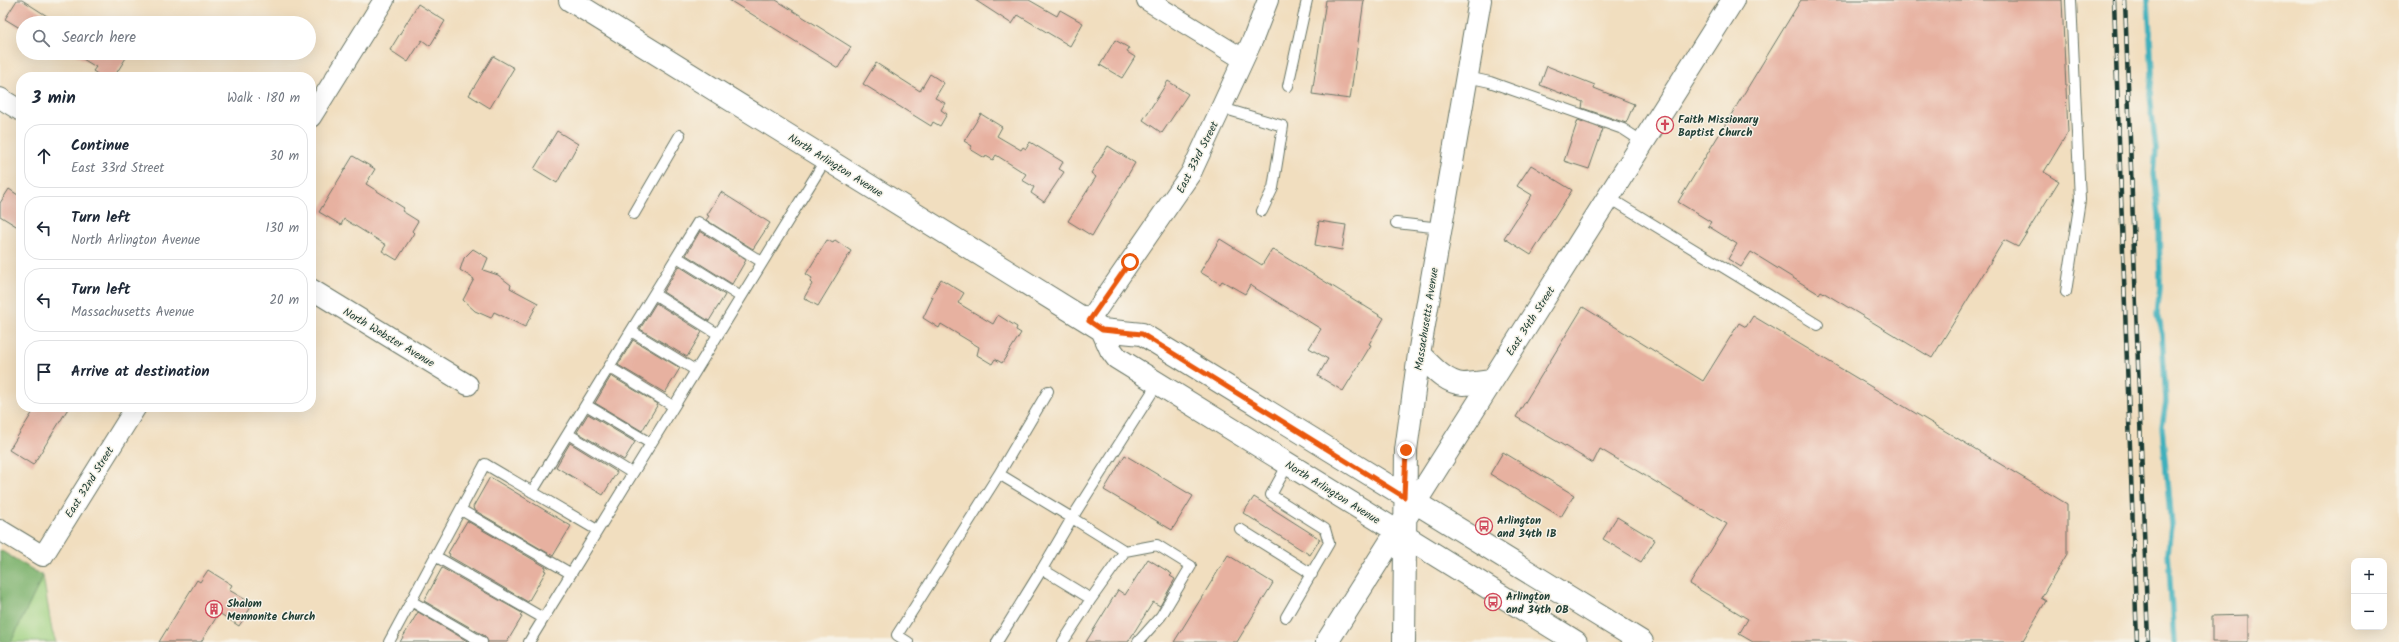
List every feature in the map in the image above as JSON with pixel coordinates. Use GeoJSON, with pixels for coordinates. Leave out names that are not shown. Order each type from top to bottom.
{"type":"FeatureCollection","features":[{"type":"Feature","properties":{"kind":"main road","name":"North Arlington Avenue"},"geometry":{"type":"LineString","coordinates":[[570,0],[1095,326],[1142,334],[1405,517],[1576,642]]}},
{"type":"Feature","properties":{"kind":"main road","name":"Massachusetts Avenue"},"geometry":{"type":"LineString","coordinates":[[1404,642],[1406,450],[1419,354],[1480,0]]}},
{"type":"Feature","properties":{"kind":"main road","name":"East 34th Street"},"geometry":{"type":"LineString","coordinates":[[1327,642],[1733,0]]}},
{"type":"Feature","properties":{"kind":"main road","name":"North Arlington Avenue"},"geometry":{"type":"LineString","coordinates":[[1095,326],[1114,355],[1288,464],[1405,517],[1642,642]]}},
{"type":"Feature","properties":{"kind":"main road"},"geometry":{"type":"LineString","coordinates":[[1419,354],[1437,371],[1451,381],[1463,384],[1491,381]]}},
{"type":"Feature","properties":{"kind":"street"},"geometry":{"type":"LineString","coordinates":[[316,108],[384,0]]}},
{"type":"Feature","properties":{"kind":"street"},"geometry":{"type":"LineString","coordinates":[[1147,0],[1244,59]]}},
{"type":"Feature","properties":{"kind":"street","name":"East 33rd Street"},"geometry":{"type":"LineString","coordinates":[[1095,326],[1184,185],[1222,108],[1268,0]]}},
{"type":"Feature","properties":{"kind":"street"},"geometry":{"type":"LineString","coordinates":[[0,98],[16,108]]}},
{"type":"Feature","properties":{"kind":"street","name":"North Webster Avenue"},"geometry":{"type":"LineString","coordinates":[[316,292],[468,385]]}},
{"type":"Feature","properties":{"kind":"street","name":"East 32nd Street"},"geometry":{"type":"LineString","coordinates":[[0,530],[43,556],[133,412]]}},
{"type":"Feature","properties":{"kind":"lane"},"geometry":{"type":"LineString","coordinates":[[1288,86],[1307,0]]}},
{"type":"Feature","properties":{"kind":"lane"},"geometry":{"type":"LineString","coordinates":[[2066,292],[2080,200],[2071,0]]}},
{"type":"Feature","properties":{"kind":"lane"},"geometry":{"type":"LineString","coordinates":[[1467,77],[1490,82],[1623,129],[1643,142]]}},
{"type":"Feature","properties":{"kind":"lane"},"geometry":{"type":"LineString","coordinates":[[1222,108],[1283,126],[1274,188],[1262,211]]}},
{"type":"Feature","properties":{"kind":"lane"},"geometry":{"type":"LineString","coordinates":[[634,214],[680,135]]}},
{"type":"Feature","properties":{"kind":"lane"},"geometry":{"type":"LineString","coordinates":[[529,642],[570,573],[826,159]]}},
{"type":"Feature","properties":{"kind":"lane"},"geometry":{"type":"LineString","coordinates":[[1608,197],[1818,325]]}},
{"type":"Feature","properties":{"kind":"lane"},"geometry":{"type":"LineString","coordinates":[[532,492],[698,222],[762,262]]}},
{"type":"Feature","properties":{"kind":"lane"},"geometry":{"type":"LineString","coordinates":[[1396,223],[1441,228]]}},
{"type":"Feature","properties":{"kind":"lane"},"geometry":{"type":"LineString","coordinates":[[677,258],[741,297]]}},
{"type":"Feature","properties":{"kind":"lane"},"geometry":{"type":"LineString","coordinates":[[654,294],[718,334]]}},
{"type":"Feature","properties":{"kind":"lane"},"geometry":{"type":"LineString","coordinates":[[631,331],[695,370]]}},
{"type":"Feature","properties":{"kind":"lane"},"geometry":{"type":"LineString","coordinates":[[609,367],[673,406]]}},
{"type":"Feature","properties":{"kind":"lane"},"geometry":{"type":"LineString","coordinates":[[997,642],[1072,518],[1158,383]]}},
{"type":"Feature","properties":{"kind":"lane"},"geometry":{"type":"LineString","coordinates":[[908,642],[897,635],[999,474],[1048,391]]}},
{"type":"Feature","properties":{"kind":"lane"},"geometry":{"type":"LineString","coordinates":[[586,405],[650,443]]}},
{"type":"Feature","properties":{"kind":"lane"},"geometry":{"type":"LineString","coordinates":[[568,434],[632,473]]}},
{"type":"Feature","properties":{"kind":"lane"},"geometry":{"type":"LineString","coordinates":[[388,642],[485,464],[597,530]]}},
{"type":"Feature","properties":{"kind":"lane"},"geometry":{"type":"LineString","coordinates":[[1286,617],[1329,544],[1325,529],[1271,495],[1288,464]]}},
{"type":"Feature","properties":{"kind":"lane"},"geometry":{"type":"LineString","coordinates":[[999,474],[1126,550],[1157,546],[1191,566],[1161,616],[1138,642]]}},
{"type":"Feature","properties":{"kind":"lane"},"geometry":{"type":"LineString","coordinates":[[461,510],[570,573]]}},
{"type":"Feature","properties":{"kind":"lane"},"geometry":{"type":"LineString","coordinates":[[1240,529],[1312,574]]}},
{"type":"Feature","properties":{"kind":"lane"},"geometry":{"type":"LineString","coordinates":[[1063,642],[1126,550]]}},
{"type":"Feature","properties":{"kind":"lane"},"geometry":{"type":"LineString","coordinates":[[436,556],[543,618]]}},
{"type":"Feature","properties":{"kind":"lane"},"geometry":{"type":"LineString","coordinates":[[1042,569],[1091,599]]}},
{"type":"Feature","properties":{"kind":"lane"},"geometry":{"type":"LineString","coordinates":[[411,601],[482,642]]}},
{"type":"Feature","properties":{"kind":"green space"},"geometry":{"type":"Polygon","coordinates":[[[0,550],[43,576],[11,642],[0,642],[0,550]]]}},
{"type":"Feature","properties":{"kind":"green space"},"geometry":{"type":"Polygon","coordinates":[[[43,576],[52,631],[56,642],[11,642],[43,576]]]}},
{"type":"Feature","properties":{"kind":"building"},"geometry":{"type":"Polygon","coordinates":[[[17,0],[22,0],[47,16],[16,16],[16,26],[5,19],[17,0]]]}},
{"type":"Feature","properties":{"kind":"building"},"geometry":{"type":"Polygon","coordinates":[[[729,0],[776,0],[851,47],[838,68],[729,0]]]}},
{"type":"Feature","properties":{"kind":"building"},"geometry":{"type":"Polygon","coordinates":[[[975,0],[1029,0],[1057,16],[1060,10],[1083,23],[1070,46],[1018,15],[1012,24],[975,0]]]}},
{"type":"Feature","properties":{"kind":"building"},"geometry":{"type":"Polygon","coordinates":[[[1326,0],[1364,0],[1350,99],[1312,94],[1326,0]]]}},
{"type":"Feature","properties":{"kind":"building"},"geometry":{"type":"Polygon","coordinates":[[[1801,0],[2062,0],[2068,132],[2044,172],[2059,181],[2018,247],[2004,240],[1932,358],[1821,291],[1819,294],[1751,252],[1741,267],[1728,259],[1737,244],[1708,226],[1711,222],[1678,202],[1801,0]]]}},
{"type":"Feature","properties":{"kind":"building"},"geometry":{"type":"Polygon","coordinates":[[[418,4],[445,21],[430,46],[422,40],[408,62],[390,50],[418,4]]]}},
{"type":"Feature","properties":{"kind":"building"},"geometry":{"type":"Polygon","coordinates":[[[1115,40],[1129,48],[1127,52],[1135,57],[1122,78],[1100,65],[1115,40]]]}},
{"type":"Feature","properties":{"kind":"building"},"geometry":{"type":"Polygon","coordinates":[[[493,56],[514,68],[490,108],[469,95],[493,56]]]}},
{"type":"Feature","properties":{"kind":"building"},"geometry":{"type":"Polygon","coordinates":[[[84,60],[125,60],[117,72],[94,72],[93,71],[96,67],[84,60]]]}},
{"type":"Feature","properties":{"kind":"building"},"geometry":{"type":"Polygon","coordinates":[[[876,63],[920,91],[930,74],[944,83],[935,98],[945,103],[941,110],[947,114],[940,126],[933,122],[931,126],[863,84],[876,63]]]}},
{"type":"Feature","properties":{"kind":"building"},"geometry":{"type":"Polygon","coordinates":[[[1547,66],[1595,85],[1594,88],[1634,104],[1626,123],[1582,108],[1583,102],[1540,85],[1547,66]]]}},
{"type":"Feature","properties":{"kind":"building"},"geometry":{"type":"Polygon","coordinates":[[[1168,81],[1188,94],[1162,133],[1143,120],[1168,81]]]}},
{"type":"Feature","properties":{"kind":"building"},"geometry":{"type":"Polygon","coordinates":[[[981,114],[1002,127],[997,136],[1021,150],[1023,147],[1026,149],[1030,142],[1063,162],[1059,169],[1064,172],[1044,202],[1031,193],[1034,187],[1022,180],[1026,174],[996,155],[993,160],[986,156],[985,158],[970,149],[972,146],[964,141],[981,114]]]}},
{"type":"Feature","properties":{"kind":"building"},"geometry":{"type":"Polygon","coordinates":[[[1578,120],[1603,129],[1589,169],[1564,161],[1578,120]]]}},
{"type":"Feature","properties":{"kind":"building"},"geometry":{"type":"Polygon","coordinates":[[[557,131],[578,144],[557,183],[534,169],[557,131]]]}},
{"type":"Feature","properties":{"kind":"building"},"geometry":{"type":"Polygon","coordinates":[[[1108,146],[1135,163],[1092,236],[1068,221],[1096,177],[1091,173],[1108,146]]]}},
{"type":"Feature","properties":{"kind":"building"},"geometry":{"type":"Polygon","coordinates":[[[353,156],[375,169],[366,184],[404,208],[402,211],[418,221],[412,231],[414,233],[397,260],[382,251],[386,245],[344,219],[341,225],[319,212],[353,156]]]}},
{"type":"Feature","properties":{"kind":"building"},"geometry":{"type":"Polygon","coordinates":[[[1531,165],[1572,190],[1531,255],[1504,238],[1532,195],[1517,186],[1531,165]]]}},
{"type":"Feature","properties":{"kind":"building"},"geometry":{"type":"Polygon","coordinates":[[[9,189],[16,194],[16,226],[0,216],[0,203],[9,189]]]}},
{"type":"Feature","properties":{"kind":"building"},"geometry":{"type":"Polygon","coordinates":[[[721,192],[770,223],[753,249],[706,220],[709,216],[707,215],[721,192]]]}},
{"type":"Feature","properties":{"kind":"building"},"geometry":{"type":"Polygon","coordinates":[[[1319,221],[1346,225],[1342,250],[1315,245],[1319,221]]]}},
{"type":"Feature","properties":{"kind":"building"},"geometry":{"type":"Polygon","coordinates":[[[700,231],[746,260],[732,284],[686,255],[700,231]]]}},
{"type":"Feature","properties":{"kind":"building"},"geometry":{"type":"Polygon","coordinates":[[[1220,239],[1262,265],[1272,249],[1384,318],[1369,344],[1371,345],[1343,391],[1318,376],[1328,359],[1309,348],[1321,329],[1250,285],[1245,294],[1222,281],[1220,284],[1200,272],[1220,239]]]}},
{"type":"Feature","properties":{"kind":"building"},"geometry":{"type":"Polygon","coordinates":[[[827,240],[833,243],[835,240],[851,251],[818,306],[804,298],[812,284],[810,282],[812,278],[806,274],[827,240]]]}},
{"type":"Feature","properties":{"kind":"building"},"geometry":{"type":"Polygon","coordinates":[[[473,249],[488,258],[483,270],[498,275],[511,285],[510,288],[538,303],[525,327],[494,312],[491,318],[475,311],[463,300],[474,279],[460,270],[464,258],[473,249]]]}},
{"type":"Feature","properties":{"kind":"building"},"geometry":{"type":"Polygon","coordinates":[[[679,266],[725,295],[709,321],[663,292],[679,266]]]}},
{"type":"Feature","properties":{"kind":"building"},"geometry":{"type":"Polygon","coordinates":[[[941,279],[964,293],[958,303],[993,324],[998,315],[1017,327],[1016,330],[1021,333],[1002,363],[995,359],[992,364],[977,355],[979,347],[941,324],[939,328],[923,318],[933,297],[931,296],[941,279]]]}},
{"type":"Feature","properties":{"kind":"building"},"geometry":{"type":"Polygon","coordinates":[[[656,303],[702,332],[687,357],[640,329],[656,303]]]}},
{"type":"Feature","properties":{"kind":"building"},"geometry":{"type":"Polygon","coordinates":[[[1583,307],[1703,381],[1739,323],[1746,327],[1753,316],[2067,504],[2067,554],[2041,598],[2046,601],[2022,642],[1753,642],[1739,634],[1748,619],[1690,584],[1727,524],[1600,449],[1593,463],[1516,417],[1583,307]]]}},
{"type":"Feature","properties":{"kind":"building"},"geometry":{"type":"Polygon","coordinates":[[[633,340],[680,368],[665,393],[618,365],[633,340]]]}},
{"type":"Feature","properties":{"kind":"building"},"geometry":{"type":"Polygon","coordinates":[[[611,376],[658,404],[642,431],[595,403],[611,376]]]}},
{"type":"Feature","properties":{"kind":"building"},"geometry":{"type":"Polygon","coordinates":[[[33,412],[66,412],[33,465],[9,450],[33,412]]]}},
{"type":"Feature","properties":{"kind":"building"},"geometry":{"type":"Polygon","coordinates":[[[588,414],[635,442],[624,460],[577,432],[588,414]]]}},
{"type":"Feature","properties":{"kind":"building"},"geometry":{"type":"Polygon","coordinates":[[[570,443],[617,472],[603,495],[556,467],[570,443]]]}},
{"type":"Feature","properties":{"kind":"building"},"geometry":{"type":"Polygon","coordinates":[[[1503,452],[1574,495],[1561,517],[1490,474],[1503,452]]]}},
{"type":"Feature","properties":{"kind":"building"},"geometry":{"type":"Polygon","coordinates":[[[1125,455],[1193,496],[1172,530],[1104,490],[1125,455]]]}},
{"type":"Feature","properties":{"kind":"building"},"geometry":{"type":"Polygon","coordinates":[[[490,477],[571,526],[553,556],[474,510],[473,507],[490,477]]]}},
{"type":"Feature","properties":{"kind":"building"},"geometry":{"type":"Polygon","coordinates":[[[1254,497],[1320,539],[1310,555],[1243,513],[1254,497]]]}},
{"type":"Feature","properties":{"kind":"building"},"geometry":{"type":"Polygon","coordinates":[[[1617,517],[1655,540],[1641,562],[1603,539],[1617,517]]]}},
{"type":"Feature","properties":{"kind":"building"},"geometry":{"type":"Polygon","coordinates":[[[467,521],[546,567],[544,570],[546,571],[528,602],[449,556],[450,554],[448,553],[467,521]]]}},
{"type":"Feature","properties":{"kind":"building"},"geometry":{"type":"Polygon","coordinates":[[[1228,555],[1273,583],[1237,642],[1174,642],[1228,555]]]}},
{"type":"Feature","properties":{"kind":"building"},"geometry":{"type":"Polygon","coordinates":[[[1148,559],[1172,574],[1170,576],[1175,579],[1160,606],[1153,602],[1128,642],[1086,642],[1118,590],[1125,595],[1148,559]]]}},
{"type":"Feature","properties":{"kind":"building"},"geometry":{"type":"Polygon","coordinates":[[[442,568],[522,613],[520,616],[522,617],[507,642],[488,642],[485,636],[424,601],[442,568]]]}},
{"type":"Feature","properties":{"kind":"building","name":"Shalom Mennonite Church"},"geometry":{"type":"Polygon","coordinates":[[[208,570],[232,585],[229,590],[253,604],[239,626],[219,613],[201,642],[159,642],[197,580],[200,582],[208,570]]]}},
{"type":"Feature","properties":{"kind":"building"},"geometry":{"type":"Polygon","coordinates":[[[418,612],[469,642],[400,642],[418,612]]]}},
{"type":"Feature","properties":{"kind":"building"},"geometry":{"type":"Polygon","coordinates":[[[2248,615],[2248,642],[2212,642],[2212,616],[2248,615]]]}},
{"type":"Feature","properties":{"kind":"waterway"},"geometry":{"type":"LineString","coordinates":[[2148,0],[2152,73],[2150,95],[2156,150],[2154,174],[2159,215],[2160,287],[2157,315],[2162,334],[2166,402],[2162,426],[2171,526],[2168,552],[2174,642]]}},
{"type":"Feature","properties":{"kind":"railway"},"geometry":{"type":"LineString","coordinates":[[2114,0],[2137,642]]}},
{"type":"Feature","properties":{"kind":"railway"},"geometry":{"type":"LineString","coordinates":[[2125,0],[2148,642]]}},
{"type":"Feature","properties":{"kind":"place","name":"Faith Missionary Baptist Church"},"geometry":{"type":"Point","coordinates":[1665,125]}},
{"type":"Feature","properties":{"kind":"place","name":"Arlington and 34th IB"},"geometry":{"type":"Point","coordinates":[1484,526]}},
{"type":"Feature","properties":{"kind":"place","name":"Arlington and 34th OB"},"geometry":{"type":"Point","coordinates":[1493,602]}},
{"type":"Feature","properties":{"kind":"place","name":"Shalom Mennonite Church"},"geometry":{"type":"Point","coordinates":[214,609]}},
{"type":"Feature","properties":{"kind":"route"},"geometry":{"type":"LineString","coordinates":[[1130,262],[1089,321],[1102,330],[1142,334],[1404,497],[1406,450]]}}]}
